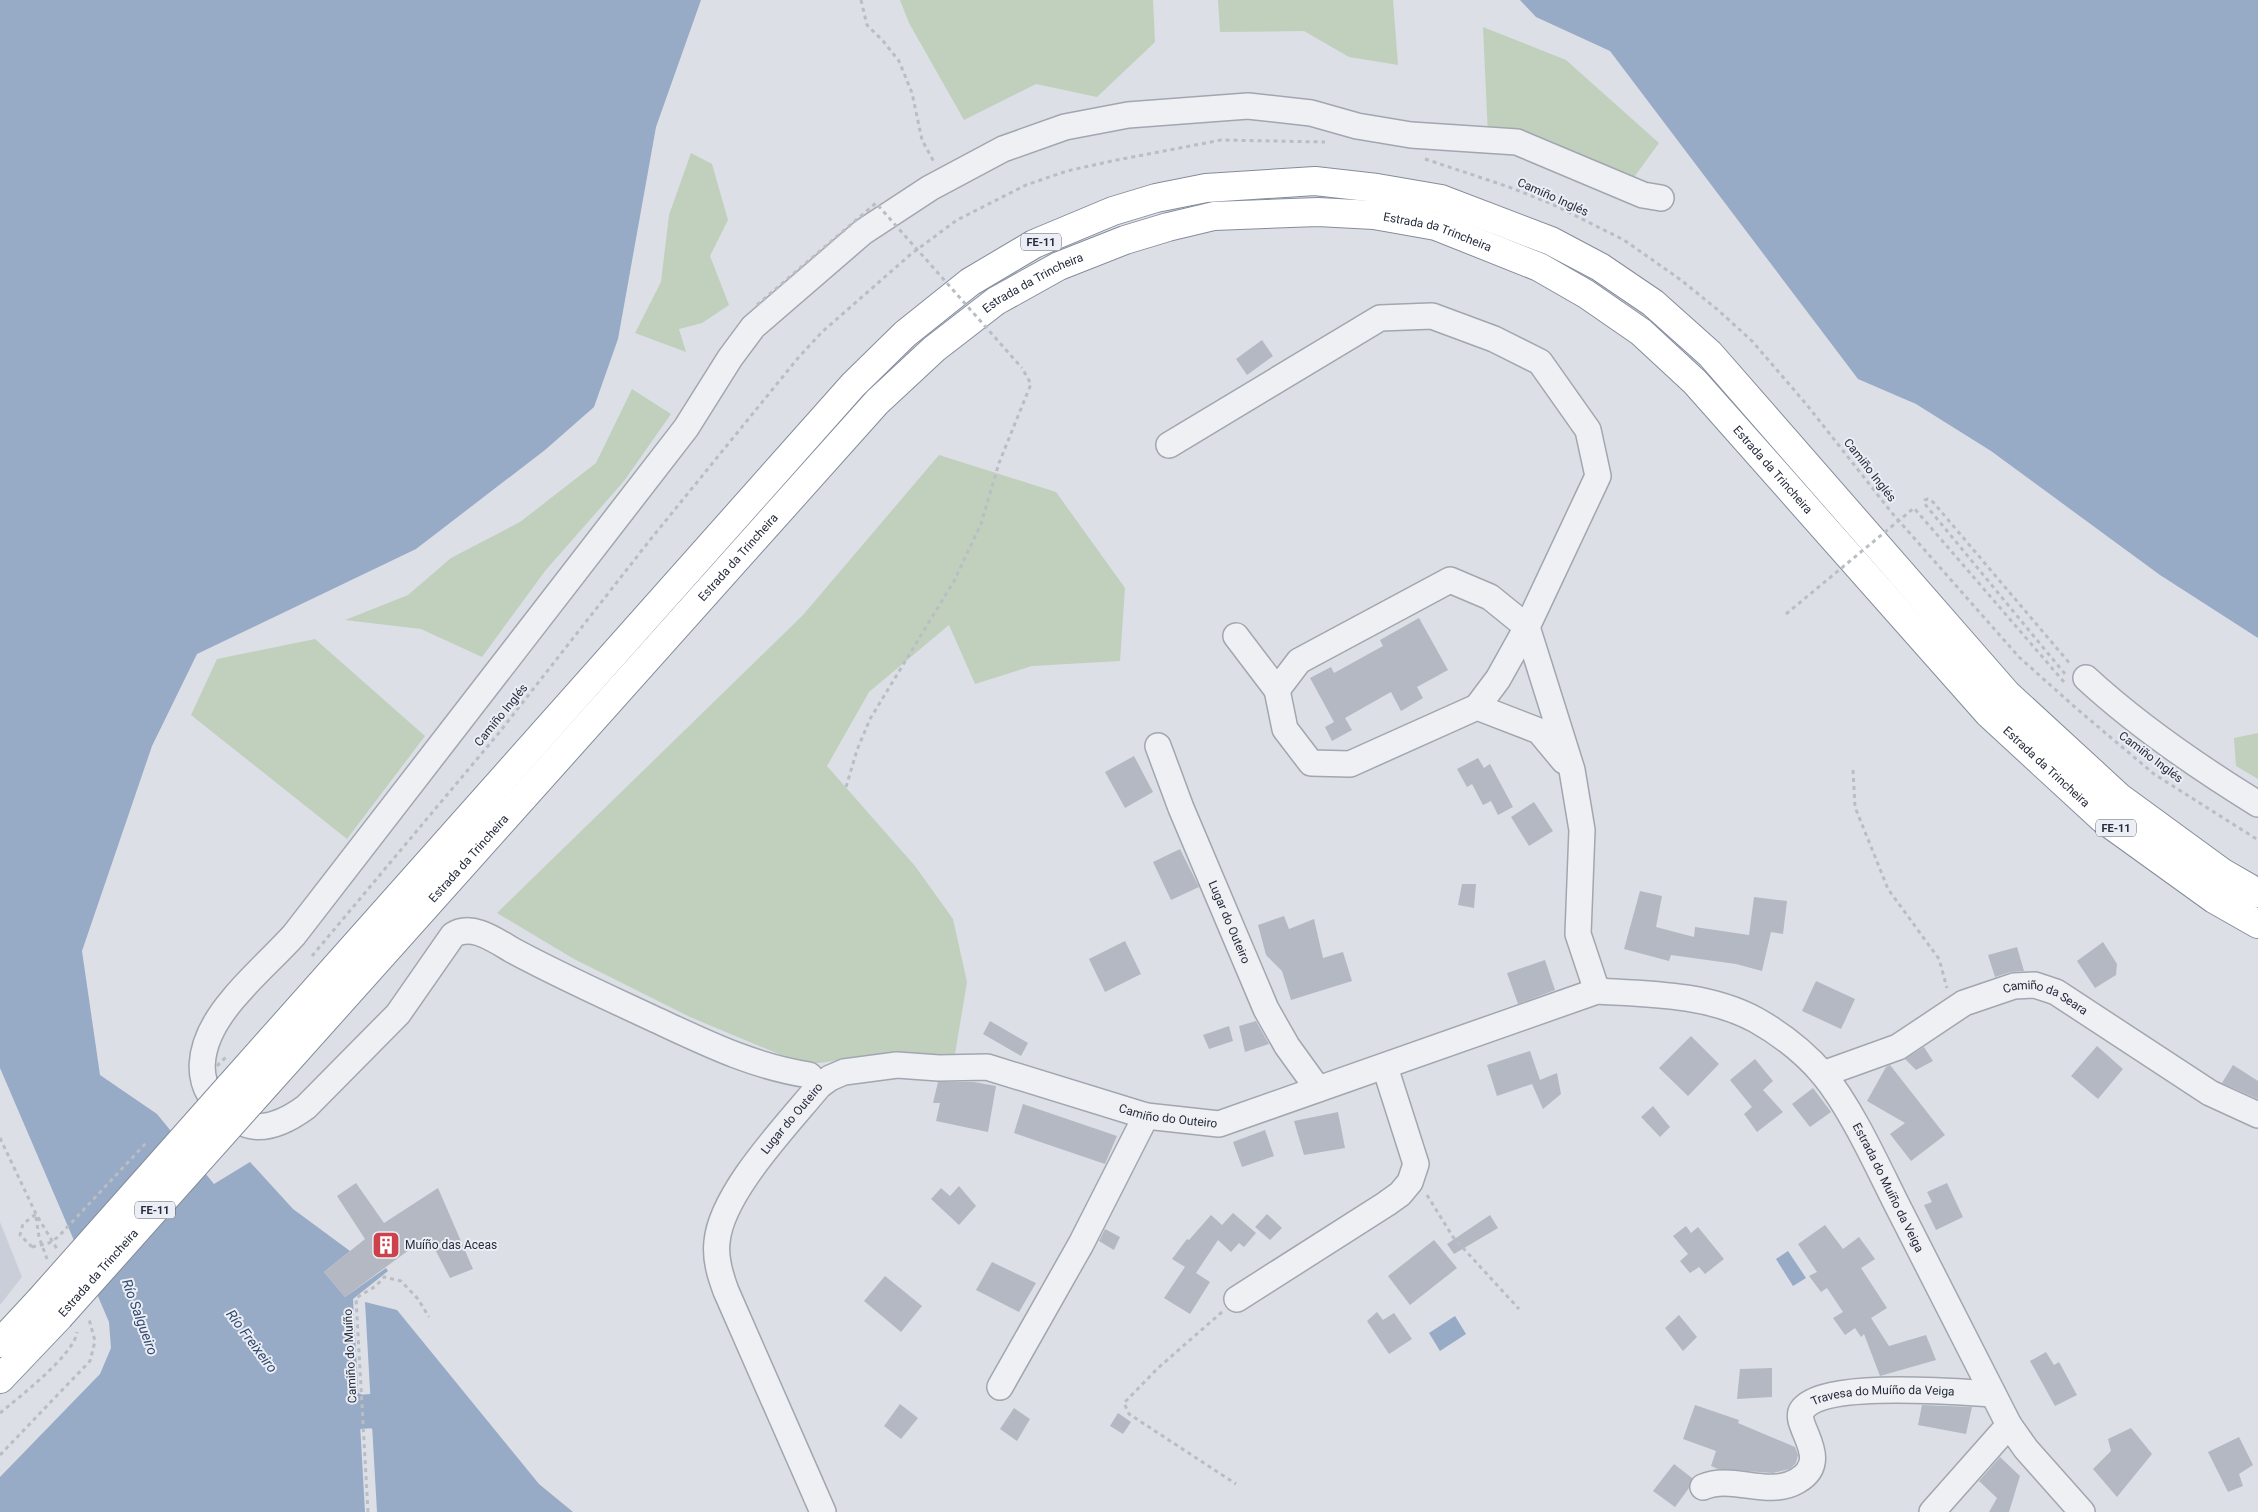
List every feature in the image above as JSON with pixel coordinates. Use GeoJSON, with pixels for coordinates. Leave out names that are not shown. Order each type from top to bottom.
{"type":"FeatureCollection","features":[{"type":"Feature","properties":{"kind":"highway","name":"Estrada da Trincheira"},"geometry":{"type":"LineString","coordinates":[[0,1379],[221,1078],[853,385],[905,334],[970,282],[1034,244],[1113,211],[1156,198],[1206,188],[1315,181],[1377,188],[1441,199],[1551,241],[1600,267],[1653,303],[1710,354],[2007,694],[2119,797],[2224,873],[2258,893]]}},
{"type":"Feature","properties":{"kind":"highway","name":"Estrada da Trincheira"},"geometry":{"type":"LineString","coordinates":[[0,1343],[50,1309],[250,1103],[877,402],[934,349],[996,301],[1059,266],[1125,240],[1214,216],[1318,212],[1374,215],[1436,226],[1539,267],[1586,294],[1641,332],[1695,382],[1996,720],[2103,819],[2214,899],[2258,924]]}},
{"type":"Feature","properties":{"kind":"street"},"geometry":{"type":"LineString","coordinates":[[944,180],[1003,149],[1065,127],[1128,115],[1248,106],[1311,113],[1356,126],[1411,135],[1517,142],[1643,195],[1662,198]]}},
{"type":"Feature","properties":{"kind":"street","name":"Lugar do Outeiro"},"geometry":{"type":"LineString","coordinates":[[824,1512],[726,1291],[718,1268],[716,1241],[727,1207],[756,1164],[819,1086],[809,1074],[783,1071],[746,1060],[559,975],[485,935],[470,930],[460,931],[453,935],[398,1014],[306,1107],[292,1117],[272,1125],[259,1127],[242,1124],[226,1114],[210,1098],[203,1082],[202,1068],[204,1053],[218,1020],[233,999],[294,935],[415,780],[686,428],[730,358],[754,327],[863,232],[944,180]]}},
{"type":"Feature","properties":{"kind":"street"},"geometry":{"type":"LineString","coordinates":[[1169,445],[1380,318],[1432,316],[1494,339],[1540,362],[1588,430],[1598,476],[1527,627],[1498,679],[1477,707],[1350,764],[1312,763],[1285,729],[1277,690],[1236,636]]}},
{"type":"Feature","properties":{"kind":"street"},"geometry":{"type":"LineString","coordinates":[[1277,690],[1299,661],[1450,580],[1490,597],[1527,627],[1572,770],[1582,830],[1578,934],[1597,991]]}},
{"type":"Feature","properties":{"kind":"street"},"geometry":{"type":"LineString","coordinates":[[2075,680],[2114,704],[2215,778],[2258,804]]}},
{"type":"Feature","properties":{"kind":"street"},"geometry":{"type":"LineString","coordinates":[[1477,707],[1539,731],[1572,770]]}},
{"type":"Feature","properties":{"kind":"street","name":"Lugar do Outeiro"},"geometry":{"type":"LineString","coordinates":[[1158,746],[1181,808],[1266,1009],[1287,1046],[1318,1089]]}},
{"type":"Feature","properties":{"kind":"street","name":"Camiño da Seara"},"geometry":{"type":"LineString","coordinates":[[1823,1074],[1898,1047],[1964,1003],[2014,986],[2035,984],[2056,992],[2210,1093],[2258,1115]]}},
{"type":"Feature","properties":{"kind":"street","name":"Camiño do Outeiro"},"geometry":{"type":"LineString","coordinates":[[819,1086],[830,1078],[844,1072],[897,1065],[939,1068],[987,1067],[1146,1116],[1219,1124],[1597,991]]}},
{"type":"Feature","properties":{"kind":"street","name":"Estrada do Muíño da Veiga"},"geometry":{"type":"LineString","coordinates":[[1597,991],[1661,994],[1714,1004],[1754,1019],[1782,1035],[1823,1074],[1837,1093],[1876,1165],[2009,1425],[2026,1449],[2082,1512]]}},
{"type":"Feature","properties":{"kind":"street"},"geometry":{"type":"LineString","coordinates":[[1237,1299],[1400,1194],[1410,1182],[1416,1164],[1385,1067]]}},
{"type":"Feature","properties":{"kind":"street"},"geometry":{"type":"LineString","coordinates":[[1000,1387],[1081,1244],[1146,1116]]}},
{"type":"Feature","properties":{"kind":"street","name":"Travesa do Muíño da Veiga"},"geometry":{"type":"LineString","coordinates":[[1703,1487],[1715,1482],[1751,1486],[1781,1486],[1797,1481],[1809,1468],[1813,1452],[1810,1439],[1800,1420],[1802,1410],[1810,1403],[1828,1397],[1848,1392],[1871,1391],[1946,1391],[1993,1394]]}},
{"type":"Feature","properties":{"kind":"street"},"geometry":{"type":"LineString","coordinates":[[1932,1512],[2009,1425]]}},
{"type":"Feature","properties":{"kind":"path"},"geometry":{"type":"LineString","coordinates":[[861,0],[867,25],[884,41],[899,61],[912,93],[922,140],[944,180]]}},
{"type":"Feature","properties":{"kind":"path","name":"Camiño Inglés"},"geometry":{"type":"LineString","coordinates":[[1436,162],[1552,204],[1624,240],[1681,280],[1718,310],[1752,341],[1801,398],[1892,513],[2019,657],[2154,774],[2258,840]]}},
{"type":"Feature","properties":{"kind":"path"},"geometry":{"type":"LineString","coordinates":[[757,305],[876,203],[1022,368],[1031,384],[999,463],[981,524],[954,581],[870,719],[857,750],[846,787]]}},
{"type":"Feature","properties":{"kind":"path","name":"Camiño Inglés"},"geometry":{"type":"LineString","coordinates":[[309,960],[498,734],[650,540],[782,379]]}},
{"type":"Feature","properties":{"kind":"path"},"geometry":{"type":"LineString","coordinates":[[1928,498],[1933,502],[2066,660],[2075,680],[2068,678],[1924,503],[1925,500],[1928,498]]}},
{"type":"Feature","properties":{"kind":"path"},"geometry":{"type":"LineString","coordinates":[[1786,614],[1914,508],[2075,680]]}},
{"type":"Feature","properties":{"kind":"path"},"geometry":{"type":"LineString","coordinates":[[1853,770],[1855,807],[1888,889],[1939,959],[1951,996],[1964,1003]]}},
{"type":"Feature","properties":{"kind":"path"},"geometry":{"type":"LineString","coordinates":[[221,1078],[227,1056],[233,1048]]}},
{"type":"Feature","properties":{"kind":"path"},"geometry":{"type":"LineString","coordinates":[[0,1138],[36,1214],[23,1224],[20,1235],[32,1247],[49,1243],[58,1237],[153,1136]]}},
{"type":"Feature","properties":{"kind":"path"},"geometry":{"type":"LineString","coordinates":[[1416,1164],[1426,1194],[1453,1237],[1519,1309]]}},
{"type":"Feature","properties":{"kind":"path","name":"Camiño do Muíño"},"geometry":{"type":"LineString","coordinates":[[368,1512],[356,1298],[376,1286],[384,1277],[401,1281],[418,1299],[429,1317]]}},
{"type":"Feature","properties":{"kind":"path"},"geometry":{"type":"LineString","coordinates":[[1236,1484],[1129,1414],[1124,1403],[1158,1368],[1237,1299]]}},
{"type":"Feature","properties":{"kind":"shaded area"},"geometry":{"type":"Polygon","coordinates":[[[0,1222],[22,1277],[0,1305],[0,1222]]]}},
{"type":"Feature","properties":{"kind":"green space"},"geometry":{"type":"Polygon","coordinates":[[[900,0],[1153,0],[1155,42],[1097,97],[1036,84],[964,120],[909,23],[900,0]]]}},
{"type":"Feature","properties":{"kind":"green space"},"geometry":{"type":"Polygon","coordinates":[[[1218,0],[1393,0],[1398,65],[1349,57],[1304,31],[1220,32],[1218,0]]]}},
{"type":"Feature","properties":{"kind":"green space"},"geometry":{"type":"Polygon","coordinates":[[[1483,27],[1566,60],[1659,143],[1632,180],[1488,136],[1483,27]]]}},
{"type":"Feature","properties":{"kind":"green space"},"geometry":{"type":"Polygon","coordinates":[[[691,153],[712,164],[728,220],[710,256],[729,305],[702,323],[679,329],[686,352],[635,333],[661,282],[669,215],[691,153]]]}},
{"type":"Feature","properties":{"kind":"green space"},"geometry":{"type":"Polygon","coordinates":[[[632,389],[671,414],[624,481],[545,571],[482,657],[421,629],[345,620],[408,595],[451,558],[520,522],[596,463],[632,389]]]}},
{"type":"Feature","properties":{"kind":"green space"},"geometry":{"type":"Polygon","coordinates":[[[939,455],[1056,492],[1125,588],[1120,661],[1032,666],[975,684],[949,625],[869,692],[827,766],[915,866],[953,919],[967,982],[955,1054],[875,1055],[805,1065],[690,1017],[574,959],[497,913],[803,615],[939,455]]]}},
{"type":"Feature","properties":{"kind":"green space"},"geometry":{"type":"Polygon","coordinates":[[[315,639],[425,736],[347,839],[191,715],[217,659],[315,639]]]}},
{"type":"Feature","properties":{"kind":"green space"},"geometry":{"type":"Polygon","coordinates":[[[2258,733],[2258,779],[2236,766],[2234,738],[2258,733]]]}},
{"type":"Feature","properties":{"kind":"water","name":"Río Salgueiro"},"geometry":{"type":"Polygon","coordinates":[[[0,0],[701,0],[656,127],[618,339],[594,407],[545,450],[416,549],[197,654],[152,746],[82,951],[100,1075],[157,1114],[214,1184],[250,1162],[293,1209],[350,1251],[324,1272],[345,1297],[386,1268],[388,1271],[353,1299],[365,1512],[0,1512],[0,1477],[100,1374],[111,1348],[109,1322],[0,1068],[0,0]]]}},
{"type":"Feature","properties":{"kind":"water"},"geometry":{"type":"Polygon","coordinates":[[[1520,0],[2258,0],[2258,638],[2160,575],[1991,451],[1916,404],[1858,379],[1610,51],[1536,17],[1520,0]]]}},
{"type":"Feature","properties":{"kind":"water"},"geometry":{"type":"Polygon","coordinates":[[[1788,1251],[1806,1278],[1793,1286],[1776,1259],[1788,1251]]]}},
{"type":"Feature","properties":{"kind":"water"},"geometry":{"type":"Polygon","coordinates":[[[365,1302],[397,1310],[539,1484],[573,1512],[377,1512],[365,1302]]]}},
{"type":"Feature","properties":{"kind":"water"},"geometry":{"type":"Polygon","coordinates":[[[1455,1316],[1466,1334],[1440,1351],[1429,1333],[1455,1316]]]}},
{"type":"Feature","properties":{"kind":"building"},"geometry":{"type":"Polygon","coordinates":[[[1262,340],[1273,356],[1247,375],[1236,359],[1262,340]]]}},
{"type":"Feature","properties":{"kind":"building"},"geometry":{"type":"Polygon","coordinates":[[[1419,618],[1448,670],[1417,687],[1423,698],[1401,711],[1391,692],[1345,718],[1352,730],[1332,741],[1325,727],[1334,722],[1310,678],[1331,667],[1334,673],[1383,646],[1380,640],[1419,618]]]}},
{"type":"Feature","properties":{"kind":"building"},"geometry":{"type":"Polygon","coordinates":[[[1134,756],[1153,792],[1125,808],[1105,772],[1134,756]]]}},
{"type":"Feature","properties":{"kind":"building"},"geometry":{"type":"Polygon","coordinates":[[[1478,758],[1484,768],[1490,764],[1513,807],[1498,815],[1491,801],[1483,805],[1472,784],[1467,787],[1457,769],[1478,758]]]}},
{"type":"Feature","properties":{"kind":"building"},"geometry":{"type":"Polygon","coordinates":[[[1534,802],[1553,831],[1529,846],[1511,817],[1534,802]]]}},
{"type":"Feature","properties":{"kind":"building"},"geometry":{"type":"Polygon","coordinates":[[[1180,849],[1199,887],[1171,900],[1153,862],[1180,849]]]}},
{"type":"Feature","properties":{"kind":"building"},"geometry":{"type":"Polygon","coordinates":[[[1462,884],[1476,884],[1474,908],[1458,905],[1462,884]]]}},
{"type":"Feature","properties":{"kind":"building"},"geometry":{"type":"Polygon","coordinates":[[[1640,891],[1662,896],[1656,927],[1694,937],[1695,927],[1749,935],[1754,897],[1787,901],[1783,934],[1771,932],[1762,971],[1736,964],[1671,955],[1669,961],[1624,949],[1640,891]]]}},
{"type":"Feature","properties":{"kind":"building"},"geometry":{"type":"Polygon","coordinates":[[[1284,916],[1289,929],[1314,919],[1323,958],[1343,952],[1352,981],[1291,1000],[1282,971],[1266,955],[1258,925],[1284,916]]]}},
{"type":"Feature","properties":{"kind":"building"},"geometry":{"type":"Polygon","coordinates":[[[1125,941],[1141,974],[1105,992],[1089,959],[1125,941]]]}},
{"type":"Feature","properties":{"kind":"building"},"geometry":{"type":"Polygon","coordinates":[[[2103,942],[2117,964],[2116,975],[2095,988],[2077,961],[2103,942]]]}},
{"type":"Feature","properties":{"kind":"building"},"geometry":{"type":"Polygon","coordinates":[[[2017,947],[2024,971],[2010,972],[1995,977],[1988,955],[2017,947]]]}},
{"type":"Feature","properties":{"kind":"building"},"geometry":{"type":"Polygon","coordinates":[[[1545,960],[1555,990],[1518,1004],[1507,973],[1545,960]]]}},
{"type":"Feature","properties":{"kind":"building"},"geometry":{"type":"Polygon","coordinates":[[[1816,981],[1855,999],[1841,1029],[1802,1011],[1816,981]]]}},
{"type":"Feature","properties":{"kind":"building"},"geometry":{"type":"Polygon","coordinates":[[[990,1021],[1028,1043],[1021,1056],[983,1034],[990,1021]]]}},
{"type":"Feature","properties":{"kind":"building"},"geometry":{"type":"Polygon","coordinates":[[[1256,1021],[1269,1044],[1245,1052],[1239,1026],[1256,1021]]]}},
{"type":"Feature","properties":{"kind":"building"},"geometry":{"type":"Polygon","coordinates":[[[1229,1026],[1233,1041],[1209,1049],[1203,1035],[1229,1026]]]}},
{"type":"Feature","properties":{"kind":"building"},"geometry":{"type":"Polygon","coordinates":[[[1691,1036],[1719,1064],[1688,1096],[1659,1068],[1691,1036]]]}},
{"type":"Feature","properties":{"kind":"building"},"geometry":{"type":"Polygon","coordinates":[[[2097,1046],[2123,1069],[2098,1099],[2071,1076],[2097,1046]]]}},
{"type":"Feature","properties":{"kind":"building"},"geometry":{"type":"Polygon","coordinates":[[[1924,1047],[1933,1061],[1916,1070],[1905,1059],[1924,1047]]]}},
{"type":"Feature","properties":{"kind":"building"},"geometry":{"type":"Polygon","coordinates":[[[1530,1051],[1540,1080],[1557,1073],[1561,1094],[1543,1109],[1532,1084],[1497,1096],[1487,1065],[1530,1051]]]}},
{"type":"Feature","properties":{"kind":"building"},"geometry":{"type":"Polygon","coordinates":[[[1755,1059],[1773,1081],[1763,1090],[1783,1112],[1757,1132],[1744,1114],[1752,1107],[1730,1080],[1755,1059]]]}},
{"type":"Feature","properties":{"kind":"building"},"geometry":{"type":"Polygon","coordinates":[[[1890,1065],[1945,1135],[1911,1161],[1890,1134],[1905,1123],[1867,1101],[1886,1067],[1890,1065]]]}},
{"type":"Feature","properties":{"kind":"building"},"geometry":{"type":"Polygon","coordinates":[[[2233,1065],[2258,1081],[2258,1099],[2222,1083],[2233,1065]]]}},
{"type":"Feature","properties":{"kind":"building"},"geometry":{"type":"Polygon","coordinates":[[[938,1082],[974,1082],[996,1086],[988,1132],[936,1121],[940,1103],[933,1103],[938,1082]]]}},
{"type":"Feature","properties":{"kind":"building"},"geometry":{"type":"Polygon","coordinates":[[[1813,1088],[1831,1112],[1810,1127],[1792,1104],[1813,1088]]]}},
{"type":"Feature","properties":{"kind":"building"},"geometry":{"type":"Polygon","coordinates":[[[1023,1104],[1117,1136],[1105,1164],[1014,1133],[1023,1104]]]}},
{"type":"Feature","properties":{"kind":"building"},"geometry":{"type":"Polygon","coordinates":[[[1653,1106],[1670,1127],[1660,1137],[1641,1117],[1653,1106]]]}},
{"type":"Feature","properties":{"kind":"building"},"geometry":{"type":"Polygon","coordinates":[[[1338,1112],[1345,1148],[1304,1155],[1294,1121],[1338,1112]]]}},
{"type":"Feature","properties":{"kind":"building"},"geometry":{"type":"Polygon","coordinates":[[[1265,1130],[1274,1156],[1242,1167],[1233,1142],[1265,1130]]]}},
{"type":"Feature","properties":{"kind":"building","name":"Muíño das Aceas"},"geometry":{"type":"Polygon","coordinates":[[[356,1183],[384,1223],[438,1188],[473,1269],[450,1278],[428,1236],[345,1297],[324,1272],[365,1239],[337,1196],[356,1183]]]}},
{"type":"Feature","properties":{"kind":"building"},"geometry":{"type":"Polygon","coordinates":[[[1947,1183],[1963,1217],[1936,1230],[1924,1205],[1932,1202],[1927,1192],[1947,1183]]]}},
{"type":"Feature","properties":{"kind":"building"},"geometry":{"type":"Polygon","coordinates":[[[959,1186],[976,1206],[959,1225],[931,1199],[941,1188],[950,1196],[959,1186]]]}},
{"type":"Feature","properties":{"kind":"building"},"geometry":{"type":"Polygon","coordinates":[[[1233,1213],[1256,1233],[1244,1247],[1239,1243],[1231,1252],[1218,1240],[1196,1273],[1210,1282],[1190,1314],[1164,1298],[1185,1267],[1172,1259],[1187,1239],[1189,1240],[1211,1215],[1222,1225],[1233,1213]]]}},
{"type":"Feature","properties":{"kind":"building"},"geometry":{"type":"Polygon","coordinates":[[[1267,1214],[1282,1228],[1270,1240],[1255,1227],[1267,1214]]]}},
{"type":"Feature","properties":{"kind":"building"},"geometry":{"type":"Polygon","coordinates":[[[1490,1215],[1498,1228],[1454,1254],[1447,1244],[1490,1215]]]}},
{"type":"Feature","properties":{"kind":"building"},"geometry":{"type":"Polygon","coordinates":[[[1825,1225],[1843,1249],[1859,1237],[1875,1259],[1861,1268],[1887,1308],[1871,1318],[1889,1346],[1926,1335],[1936,1360],[1880,1376],[1864,1334],[1861,1337],[1855,1328],[1845,1335],[1833,1318],[1843,1312],[1827,1288],[1821,1292],[1809,1276],[1817,1272],[1798,1244],[1825,1225]]]}},
{"type":"Feature","properties":{"kind":"building"},"geometry":{"type":"Polygon","coordinates":[[[1686,1226],[1691,1233],[1698,1227],[1724,1259],[1705,1274],[1699,1267],[1690,1273],[1680,1261],[1688,1254],[1673,1236],[1686,1226]]]}},
{"type":"Feature","properties":{"kind":"building"},"geometry":{"type":"Polygon","coordinates":[[[1105,1229],[1120,1237],[1114,1250],[1099,1241],[1105,1229]]]}},
{"type":"Feature","properties":{"kind":"building"},"geometry":{"type":"Polygon","coordinates":[[[1434,1240],[1457,1268],[1410,1305],[1388,1276],[1434,1240]]]}},
{"type":"Feature","properties":{"kind":"building"},"geometry":{"type":"Polygon","coordinates":[[[992,1262],[1036,1283],[1019,1312],[976,1290],[992,1262]]]}},
{"type":"Feature","properties":{"kind":"building"},"geometry":{"type":"Polygon","coordinates":[[[885,1276],[922,1306],[901,1332],[864,1301],[885,1276]]]}},
{"type":"Feature","properties":{"kind":"building"},"geometry":{"type":"Polygon","coordinates":[[[1377,1312],[1383,1320],[1394,1313],[1412,1339],[1389,1354],[1367,1321],[1377,1312]]]}},
{"type":"Feature","properties":{"kind":"building"},"geometry":{"type":"Polygon","coordinates":[[[1679,1315],[1697,1337],[1683,1351],[1665,1328],[1679,1315]]]}},
{"type":"Feature","properties":{"kind":"building"},"geometry":{"type":"Polygon","coordinates":[[[2046,1352],[2054,1365],[2059,1362],[2077,1395],[2055,1406],[2030,1361],[2046,1352]]]}},
{"type":"Feature","properties":{"kind":"building"},"geometry":{"type":"Polygon","coordinates":[[[1772,1368],[1772,1397],[1737,1399],[1740,1369],[1772,1368]]]}},
{"type":"Feature","properties":{"kind":"building"},"geometry":{"type":"Polygon","coordinates":[[[900,1404],[918,1418],[901,1439],[884,1426],[900,1404]]]}},
{"type":"Feature","properties":{"kind":"building"},"geometry":{"type":"Polygon","coordinates":[[[1695,1405],[1739,1420],[1738,1423],[1795,1447],[1798,1455],[1796,1463],[1790,1469],[1773,1473],[1718,1469],[1711,1466],[1716,1451],[1683,1439],[1695,1405]]]}},
{"type":"Feature","properties":{"kind":"building"},"geometry":{"type":"Polygon","coordinates":[[[1922,1405],[1972,1407],[1966,1434],[1918,1425],[1922,1405]]]}},
{"type":"Feature","properties":{"kind":"building"},"geometry":{"type":"Polygon","coordinates":[[[1014,1408],[1030,1419],[1017,1441],[1000,1429],[1014,1408]]]}},
{"type":"Feature","properties":{"kind":"building"},"geometry":{"type":"Polygon","coordinates":[[[1118,1413],[1131,1422],[1123,1434],[1110,1426],[1118,1413]]]}},
{"type":"Feature","properties":{"kind":"building"},"geometry":{"type":"Polygon","coordinates":[[[2131,1428],[2152,1454],[2117,1497],[2093,1469],[2111,1451],[2108,1439],[2131,1428]]]}},
{"type":"Feature","properties":{"kind":"building"},"geometry":{"type":"Polygon","coordinates":[[[2239,1437],[2253,1465],[2239,1474],[2243,1486],[2228,1492],[2208,1452],[2239,1437]]]}},
{"type":"Feature","properties":{"kind":"building"},"geometry":{"type":"Polygon","coordinates":[[[2000,1457],[2020,1476],[2009,1512],[1989,1512],[1997,1498],[1979,1481],[2000,1457]]]}},
{"type":"Feature","properties":{"kind":"building"},"geometry":{"type":"Polygon","coordinates":[[[1674,1464],[1692,1478],[1689,1488],[1675,1507],[1653,1491],[1674,1464]]]}},
{"type":"Feature","properties":{"kind":"waterway","name":"Río Freixeiro"},"geometry":{"type":"LineString","coordinates":[[317,1393],[359,1412],[372,1411],[415,1424]]}},
{"type":"Feature","properties":{"kind":"place","name":"Muíño das Aceas"},"geometry":{"type":"Point","coordinates":[386,1245]}}]}
